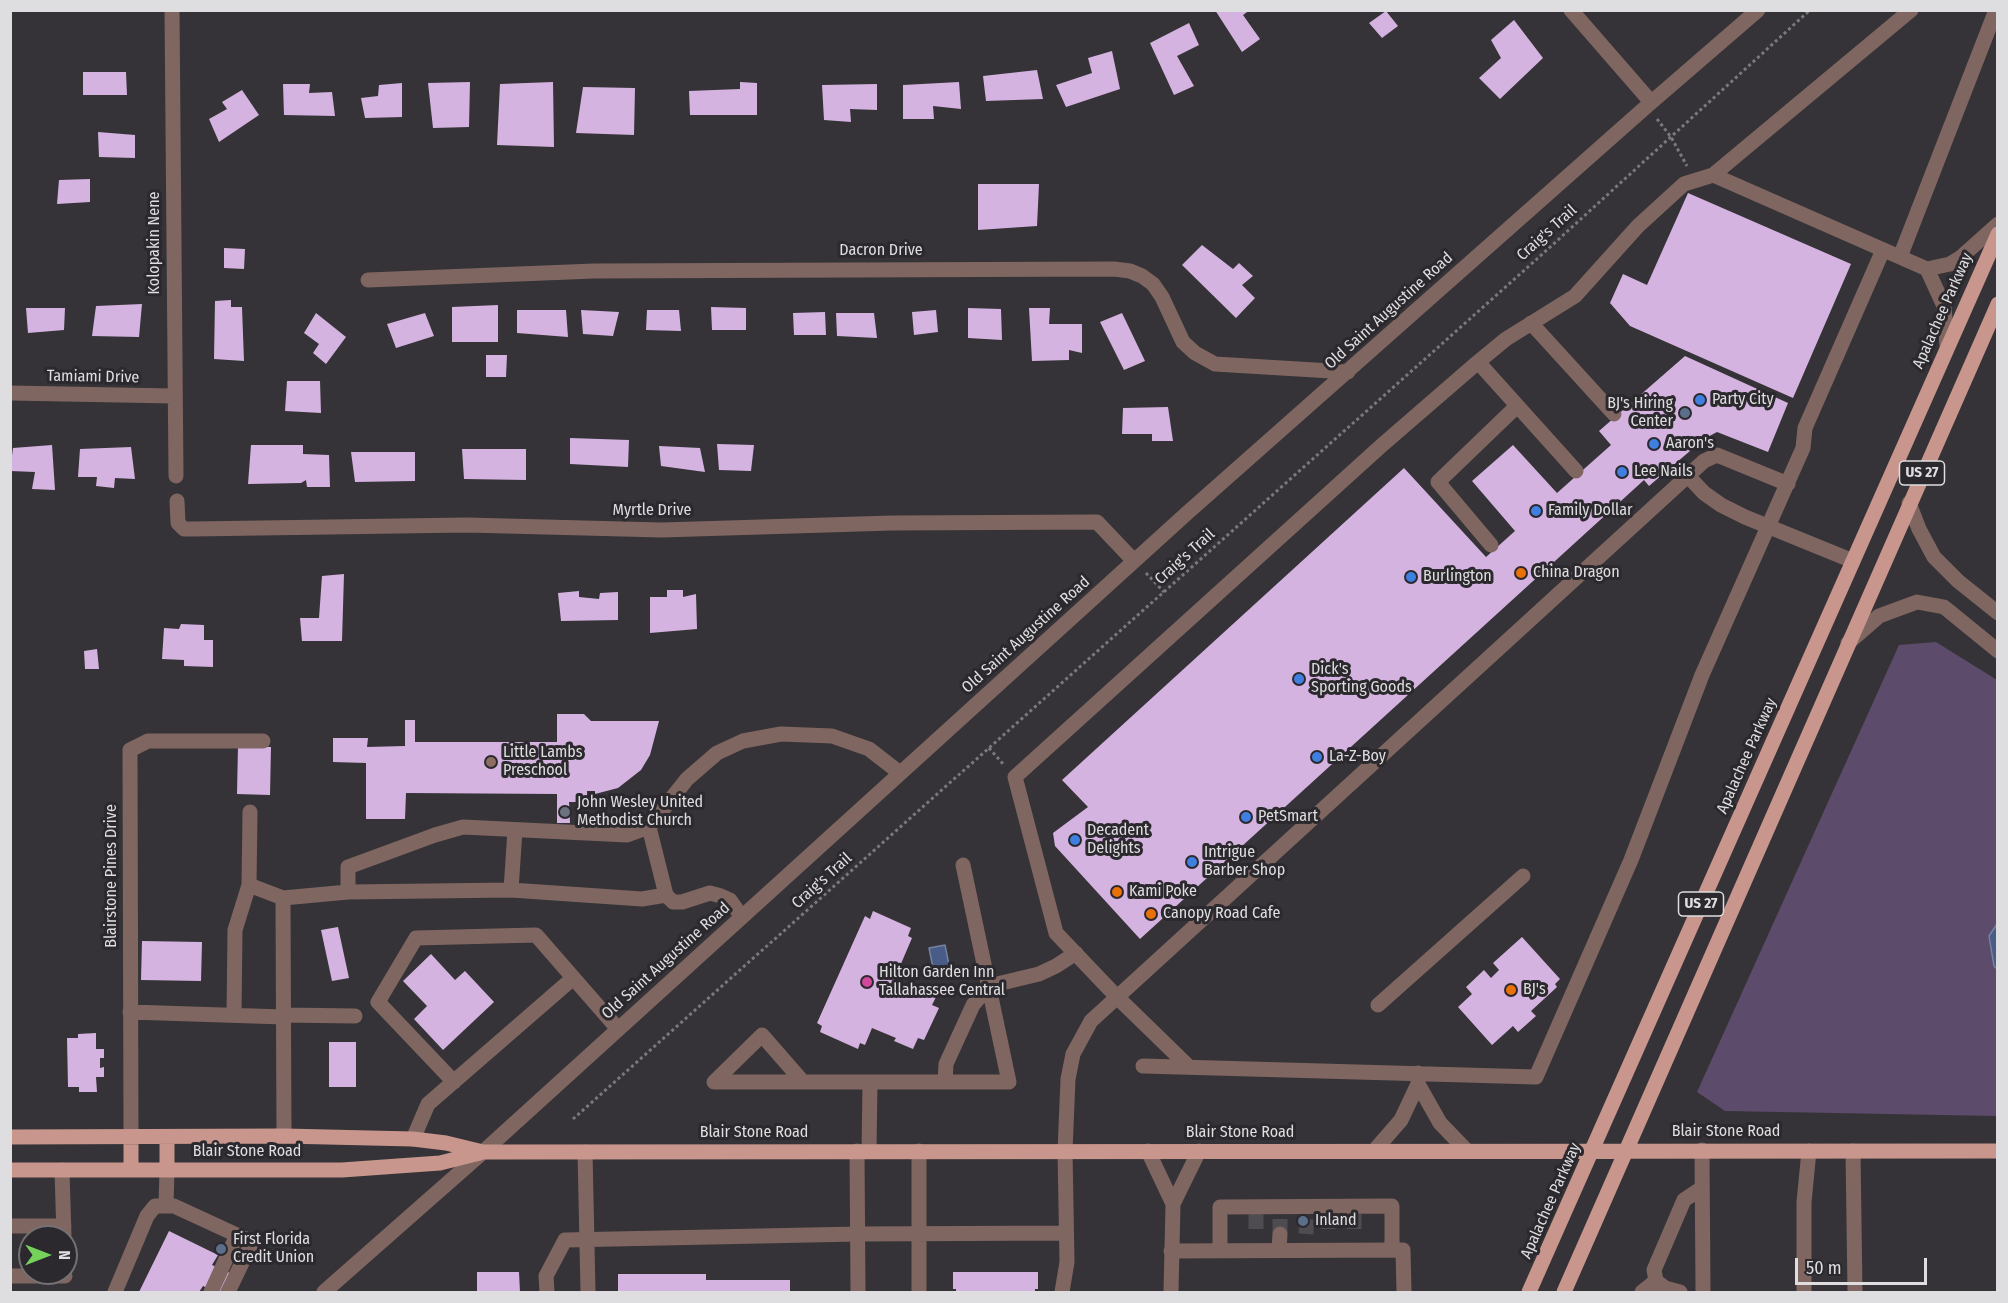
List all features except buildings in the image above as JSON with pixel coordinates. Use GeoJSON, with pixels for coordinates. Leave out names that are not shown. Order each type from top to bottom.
{"type":"FeatureCollection","features":[{"type":"Feature","properties":{"kind":"main road","name":"Apalachee Parkway"},"geometry":{"type":"LineString","coordinates":[[1530,1293],[1998,234]]}},
{"type":"Feature","properties":{"kind":"main road","name":"US 27"},"geometry":{"type":"LineString","coordinates":[[1564,1293],[1998,303]]}},
{"type":"Feature","properties":{"kind":"main road","name":"Blair Stone Road"},"geometry":{"type":"LineString","coordinates":[[10,1137],[284,1136],[413,1139],[446,1143],[483,1152]]}},
{"type":"Feature","properties":{"kind":"main road"},"geometry":{"type":"LineString","coordinates":[[130,1137],[130,1170]]}},
{"type":"Feature","properties":{"kind":"main road"},"geometry":{"type":"LineString","coordinates":[[167,1137],[167,1170]]}},
{"type":"Feature","properties":{"kind":"main road","name":"Blair Stone Road"},"geometry":{"type":"LineString","coordinates":[[10,1170],[342,1170],[440,1162],[483,1152],[1998,1151]]}},
{"type":"Feature","properties":{"kind":"street","name":"Kolopakin Nene"},"geometry":{"type":"LineString","coordinates":[[172,10],[176,476]]}},
{"type":"Feature","properties":{"kind":"street"},"geometry":{"type":"LineString","coordinates":[[1571,10],[1649,104]]}},
{"type":"Feature","properties":{"kind":"street","name":"Old Saint Augustine Road"},"geometry":{"type":"LineString","coordinates":[[324,1293],[483,1152],[1134,561],[1758,10]]}},
{"type":"Feature","properties":{"kind":"street"},"geometry":{"type":"LineString","coordinates":[[1188,1067],[1056,933],[1015,777],[1381,446],[1478,362],[1506,339],[1575,296],[1638,226],[1684,184],[1713,176],[1911,10]]}},
{"type":"Feature","properties":{"kind":"street"},"geometry":{"type":"LineString","coordinates":[[1900,257],[1996,10]]}},
{"type":"Feature","properties":{"kind":"street"},"geometry":{"type":"LineString","coordinates":[[1713,176],[1927,269],[1950,264],[1960,258],[1998,224]]}},
{"type":"Feature","properties":{"kind":"street"},"geometry":{"type":"LineString","coordinates":[[1143,1066],[1418,1078],[1536,1077],[1631,860],[1702,675],[1788,484],[1803,448],[1805,428],[1883,250]]}},
{"type":"Feature","properties":{"kind":"street","name":"Dacron Drive"},"geometry":{"type":"LineString","coordinates":[[368,280],[594,271],[1114,268],[1130,271],[1153,284],[1162,297],[1183,342],[1195,353],[1215,364],[1348,372]]}},
{"type":"Feature","properties":{"kind":"street"},"geometry":{"type":"LineString","coordinates":[[1927,269],[1944,306],[1947,346]]}},
{"type":"Feature","properties":{"kind":"street"},"geometry":{"type":"LineString","coordinates":[[1531,323],[1614,414]]}},
{"type":"Feature","properties":{"kind":"street"},"geometry":{"type":"LineString","coordinates":[[1478,362],[1576,471]]}},
{"type":"Feature","properties":{"kind":"street","name":"Tamiami Drive"},"geometry":{"type":"LineString","coordinates":[[10,393],[174,396]]}},
{"type":"Feature","properties":{"kind":"street"},"geometry":{"type":"LineString","coordinates":[[1491,545],[1438,482],[1517,406]]}},
{"type":"Feature","properties":{"kind":"street"},"geometry":{"type":"LineString","coordinates":[[1062,1293],[1067,1262],[1065,1151],[1068,1079],[1073,1054],[1091,1021],[1704,461],[1717,455],[1788,484]]}},
{"type":"Feature","properties":{"kind":"street"},"geometry":{"type":"LineString","coordinates":[[1688,476],[1720,505],[1853,561]]}},
{"type":"Feature","properties":{"kind":"street","name":"Myrtle Drive"},"geometry":{"type":"LineString","coordinates":[[177,501],[178,524],[192,529],[467,525],[662,530],[892,523],[1097,522],[1134,561]]}},
{"type":"Feature","properties":{"kind":"street"},"geometry":{"type":"LineString","coordinates":[[1909,503],[1919,529],[1934,557],[1958,581],[1998,613]]}},
{"type":"Feature","properties":{"kind":"street"},"geometry":{"type":"LineString","coordinates":[[1848,643],[1879,616],[1917,602],[1944,607],[1998,651]]}},
{"type":"Feature","properties":{"kind":"street"},"geometry":{"type":"LineString","coordinates":[[348,892],[348,867],[463,827],[627,835],[649,827],[687,779],[717,753],[743,741],[781,734],[832,736],[869,749],[900,773]]}},
{"type":"Feature","properties":{"kind":"street","name":"Blairstone Pines Drive"},"geometry":{"type":"LineString","coordinates":[[130,1137],[130,750],[148,741],[263,741]]}},
{"type":"Feature","properties":{"kind":"street"},"geometry":{"type":"LineString","coordinates":[[234,1016],[235,930],[249,885],[250,812]]}},
{"type":"Feature","properties":{"kind":"street"},"geometry":{"type":"LineString","coordinates":[[649,827],[666,895],[673,902],[682,902],[710,893],[730,900],[742,917]]}},
{"type":"Feature","properties":{"kind":"street"},"geometry":{"type":"LineString","coordinates":[[511,890],[514,830]]}},
{"type":"Feature","properties":{"kind":"street"},"geometry":{"type":"LineString","coordinates":[[803,1082],[762,1035],[714,1082],[803,1082],[870,1082],[945,1082],[1009,1082],[963,865]]}},
{"type":"Feature","properties":{"kind":"street"},"geometry":{"type":"LineString","coordinates":[[1378,1005],[1523,876]]}},
{"type":"Feature","properties":{"kind":"street"},"geometry":{"type":"LineString","coordinates":[[249,885],[283,898],[348,892],[511,890],[642,899],[666,895]]}},
{"type":"Feature","properties":{"kind":"street"},"geometry":{"type":"LineString","coordinates":[[283,898],[284,1136]]}},
{"type":"Feature","properties":{"kind":"street"},"geometry":{"type":"LineString","coordinates":[[454,1082],[378,1002],[416,938],[536,935],[618,1029]]}},
{"type":"Feature","properties":{"kind":"street"},"geometry":{"type":"LineString","coordinates":[[945,1082],[946,1064],[950,1054],[973,1005],[989,986],[1039,974],[1076,953]]}},
{"type":"Feature","properties":{"kind":"street"},"geometry":{"type":"LineString","coordinates":[[413,1139],[428,1104],[572,979]]}},
{"type":"Feature","properties":{"kind":"street"},"geometry":{"type":"LineString","coordinates":[[130,1012],[234,1016],[355,1016]]}},
{"type":"Feature","properties":{"kind":"street"},"geometry":{"type":"LineString","coordinates":[[1418,1078],[1440,1123],[1467,1151]]}},
{"type":"Feature","properties":{"kind":"street"},"geometry":{"type":"LineString","coordinates":[[1374,1151],[1401,1120],[1418,1078]]}},
{"type":"Feature","properties":{"kind":"street"},"geometry":{"type":"LineString","coordinates":[[858,1293],[858,1234],[870,1082]]}},
{"type":"Feature","properties":{"kind":"street"},"geometry":{"type":"LineString","coordinates":[[1702,1150],[1703,1293]]}},
{"type":"Feature","properties":{"kind":"street"},"geometry":{"type":"LineString","coordinates":[[919,1151],[919,1293]]}},
{"type":"Feature","properties":{"kind":"street"},"geometry":{"type":"LineString","coordinates":[[1148,1151],[1173,1204]]}},
{"type":"Feature","properties":{"kind":"street"},"geometry":{"type":"LineString","coordinates":[[1171,1293],[1173,1204],[1199,1151]]}},
{"type":"Feature","properties":{"kind":"street"},"geometry":{"type":"LineString","coordinates":[[1804,1293],[1804,1202],[1809,1151]]}},
{"type":"Feature","properties":{"kind":"street"},"geometry":{"type":"LineString","coordinates":[[1853,1151],[1855,1293]]}},
{"type":"Feature","properties":{"kind":"street"},"geometry":{"type":"LineString","coordinates":[[585,1152],[588,1293]]}},
{"type":"Feature","properties":{"kind":"street"},"geometry":{"type":"LineString","coordinates":[[62,1170],[64,1225]]}},
{"type":"Feature","properties":{"kind":"street"},"geometry":{"type":"LineString","coordinates":[[166,1206],[167,1170]]}},
{"type":"Feature","properties":{"kind":"street"},"geometry":{"type":"LineString","coordinates":[[1680,1293],[1665,1288],[1656,1281],[1654,1270],[1684,1200],[1702,1188]]}},
{"type":"Feature","properties":{"kind":"street"},"geometry":{"type":"LineString","coordinates":[[115,1293],[147,1216],[155,1206],[174,1206],[252,1242],[228,1293]]}},
{"type":"Feature","properties":{"kind":"street"},"geometry":{"type":"LineString","coordinates":[[1220,1250],[1220,1207],[1280,1211],[1354,1210],[1392,1206],[1392,1250]]}},
{"type":"Feature","properties":{"kind":"street"},"geometry":{"type":"LineString","coordinates":[[547,1293],[546,1276],[565,1240],[858,1234],[1066,1233]]}},
{"type":"Feature","properties":{"kind":"street"},"geometry":{"type":"LineString","coordinates":[[1256,1234],[1256,1250]]}},
{"type":"Feature","properties":{"kind":"street"},"geometry":{"type":"LineString","coordinates":[[1279,1250],[1280,1234]]}},
{"type":"Feature","properties":{"kind":"street"},"geometry":{"type":"LineString","coordinates":[[1306,1234],[1306,1250]]}},
{"type":"Feature","properties":{"kind":"street"},"geometry":{"type":"LineString","coordinates":[[1327,1250],[1328,1234]]}},
{"type":"Feature","properties":{"kind":"street"},"geometry":{"type":"LineString","coordinates":[[212,1293],[237,1235]]}},
{"type":"Feature","properties":{"kind":"street"},"geometry":{"type":"LineString","coordinates":[[1171,1251],[1327,1250],[1354,1242],[1403,1250],[1404,1293]]}},
{"type":"Feature","properties":{"kind":"street"},"geometry":{"type":"LineString","coordinates":[[1642,1293],[1656,1281]]}},
{"type":"Feature","properties":{"kind":"path","name":"Craig's Trail"},"geometry":{"type":"LineString","coordinates":[[573,1119],[1164,592],[1810,10]]}},
{"type":"Feature","properties":{"kind":"path"},"geometry":{"type":"LineString","coordinates":[[1649,104],[1696,181]]}},
{"type":"Feature","properties":{"kind":"path"},"geometry":{"type":"LineString","coordinates":[[1134,561],[1164,592]]}},
{"type":"Feature","properties":{"kind":"path"},"geometry":{"type":"LineString","coordinates":[[989,748],[1015,777]]}},
{"type":"Feature","properties":{"kind":"shaded area"},"geometry":{"type":"Polygon","coordinates":[[[1936,642],[1997,680],[1997,1116],[1725,1111],[1697,1092],[1899,645],[1936,642]]]}},
{"type":"Feature","properties":{"kind":"water"},"geometry":{"type":"Polygon","coordinates":[[[1997,924],[1997,969],[1994,966],[1989,936],[1997,924]]]}},
{"type":"Feature","properties":{"kind":"water"},"geometry":{"type":"Polygon","coordinates":[[[945,945],[950,970],[934,973],[929,948],[945,945]]]}},
{"type":"Feature","properties":{"kind":"tunnel"},"geometry":{"type":"LineString","coordinates":[[1256,1214],[1256,1234]]}},
{"type":"Feature","properties":{"kind":"tunnel"},"geometry":{"type":"LineString","coordinates":[[1328,1214],[1328,1234]]}},
{"type":"Feature","properties":{"kind":"tunnel"},"geometry":{"type":"LineString","coordinates":[[1354,1214],[1354,1234]]}},
{"type":"Feature","properties":{"kind":"tunnel"},"geometry":{"type":"LineString","coordinates":[[1280,1215],[1280,1234]]}},
{"type":"Feature","properties":{"kind":"tunnel"},"geometry":{"type":"LineString","coordinates":[[1306,1234],[1307,1215]]}},
{"type":"Feature","properties":{"kind":"place","name":"Party City"},"geometry":{"type":"Point","coordinates":[1700,400]}},
{"type":"Feature","properties":{"kind":"place","name":"BJ's Hiring Center"},"geometry":{"type":"Point","coordinates":[1685,413]}},
{"type":"Feature","properties":{"kind":"place","name":"Aaron's"},"geometry":{"type":"Point","coordinates":[1654,444]}},
{"type":"Feature","properties":{"kind":"place","name":"Lee Nails"},"geometry":{"type":"Point","coordinates":[1622,472]}},
{"type":"Feature","properties":{"kind":"place","name":"Family Dollar"},"geometry":{"type":"Point","coordinates":[1536,511]}},
{"type":"Feature","properties":{"kind":"place","name":"China Dragon"},"geometry":{"type":"Point","coordinates":[1521,573]}},
{"type":"Feature","properties":{"kind":"place","name":"Burlington"},"geometry":{"type":"Point","coordinates":[1411,577]}},
{"type":"Feature","properties":{"kind":"place","name":"Dick's Sporting Goods"},"geometry":{"type":"Point","coordinates":[1299,679]}},
{"type":"Feature","properties":{"kind":"place","name":"La-Z-Boy"},"geometry":{"type":"Point","coordinates":[1317,757]}},
{"type":"Feature","properties":{"kind":"place","name":"Little Lambs Preschool"},"geometry":{"type":"Point","coordinates":[491,762]}},
{"type":"Feature","properties":{"kind":"place","name":"John Wesley United Methodist Church"},"geometry":{"type":"Point","coordinates":[565,812]}},
{"type":"Feature","properties":{"kind":"place","name":"PetSmart"},"geometry":{"type":"Point","coordinates":[1246,817]}},
{"type":"Feature","properties":{"kind":"place","name":"Decadent Delights"},"geometry":{"type":"Point","coordinates":[1075,840]}},
{"type":"Feature","properties":{"kind":"place","name":"Intrigue Barber Shop"},"geometry":{"type":"Point","coordinates":[1192,862]}},
{"type":"Feature","properties":{"kind":"place","name":"Kami Poke"},"geometry":{"type":"Point","coordinates":[1117,892]}},
{"type":"Feature","properties":{"kind":"place","name":"Canopy Road Cafe"},"geometry":{"type":"Point","coordinates":[1151,914]}},
{"type":"Feature","properties":{"kind":"place","name":"Hilton Garden Inn Tallahassee Central"},"geometry":{"type":"Point","coordinates":[867,982]}},
{"type":"Feature","properties":{"kind":"place","name":"BJ's"},"geometry":{"type":"Point","coordinates":[1511,990]}},
{"type":"Feature","properties":{"kind":"place","name":"Inland"},"geometry":{"type":"Point","coordinates":[1303,1221]}},
{"type":"Feature","properties":{"kind":"place","name":"First Florida Credit Union"},"geometry":{"type":"Point","coordinates":[221,1249]}}]}
